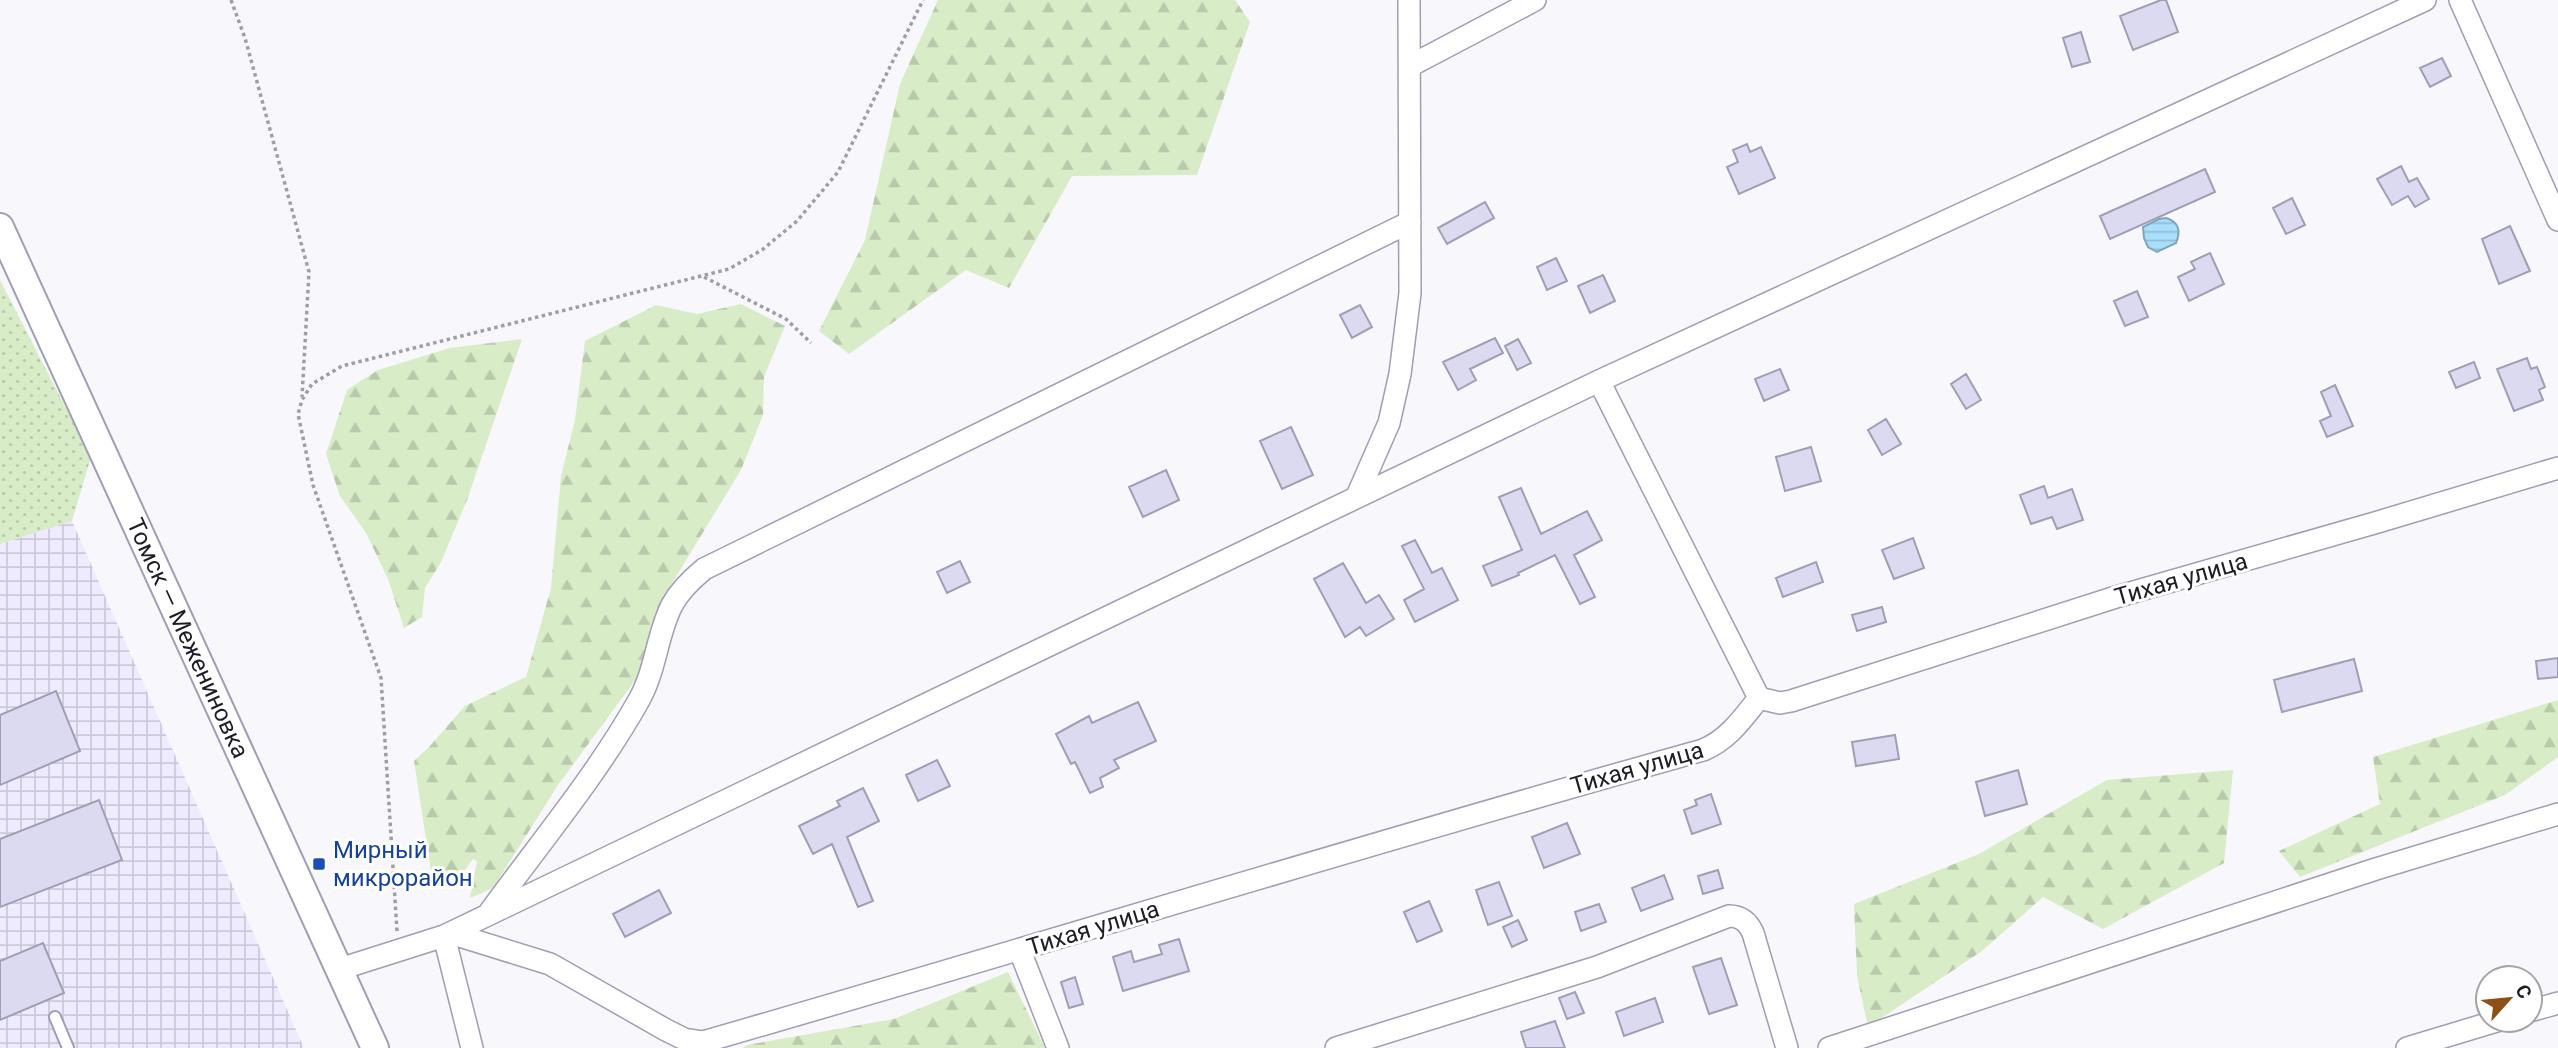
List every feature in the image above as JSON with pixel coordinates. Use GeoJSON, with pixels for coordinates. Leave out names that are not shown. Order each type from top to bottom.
{"type":"FeatureCollection","features":[{"type":"Feature","properties":{"kind":"street"},"geometry":{"type":"LineString","coordinates":[[1357,496],[1389,423],[1400,374],[1410,293],[1409,0]]}},
{"type":"Feature","properties":{"kind":"street"},"geometry":{"type":"LineString","coordinates":[[1410,66],[1535,0]]}},
{"type":"Feature","properties":{"kind":"street"},"geometry":{"type":"LineString","coordinates":[[340,969],[447,935],[1599,381],[2425,0]]}},
{"type":"Feature","properties":{"kind":"street"},"geometry":{"type":"LineString","coordinates":[[2460,0],[2558,220]]}},
{"type":"Feature","properties":{"kind":"street"},"geometry":{"type":"LineString","coordinates":[[488,915],[629,717],[650,677],[672,605],[690,581],[704,569],[1410,222]]}},
{"type":"Feature","properties":{"kind":"street","name":"Томск — Межениновка"},"geometry":{"type":"LineString","coordinates":[[0,227],[375,1048]]}},
{"type":"Feature","properties":{"kind":"street"},"geometry":{"type":"LineString","coordinates":[[1599,381],[1759,698]]}},
{"type":"Feature","properties":{"kind":"street","name":"Тихая улица"},"geometry":{"type":"LineString","coordinates":[[700,1045],[1471,814],[1703,750],[1717,744],[1727,735],[1759,698],[1780,703],[1791,701],[2116,597],[2378,523],[2558,468]]}},
{"type":"Feature","properties":{"kind":"street"},"geometry":{"type":"LineString","coordinates":[[1829,1048],[2376,869],[2558,814]]}},
{"type":"Feature","properties":{"kind":"street"},"geometry":{"type":"LineString","coordinates":[[1336,1048],[1597,967],[1729,916],[1744,920],[1753,933],[1787,1048]]}},
{"type":"Feature","properties":{"kind":"street"},"geometry":{"type":"LineString","coordinates":[[447,935],[550,964],[666,1030],[700,1045]]}},
{"type":"Feature","properties":{"kind":"street"},"geometry":{"type":"LineString","coordinates":[[447,935],[472,1048]]}},
{"type":"Feature","properties":{"kind":"street"},"geometry":{"type":"LineString","coordinates":[[1020,951],[1058,1048]]}},
{"type":"Feature","properties":{"kind":"street"},"geometry":{"type":"LineString","coordinates":[[2407,1048],[2474,1028]]}},
{"type":"Feature","properties":{"kind":"lane"},"geometry":{"type":"LineString","coordinates":[[55,1017],[68,1048]]}},
{"type":"Feature","properties":{"kind":"path"},"geometry":{"type":"LineString","coordinates":[[231,0],[245,38],[309,272],[302,400],[298,414],[313,485],[381,678],[399,950]]}},
{"type":"Feature","properties":{"kind":"path"},"geometry":{"type":"LineString","coordinates":[[302,400],[312,384],[342,366],[729,269],[762,250],[797,221],[838,172],[923,0]]}},
{"type":"Feature","properties":{"kind":"path"},"geometry":{"type":"LineString","coordinates":[[702,276],[786,319],[811,343]]}},
{"type":"Feature","properties":{"kind":"shaded area"},"geometry":{"type":"Polygon","coordinates":[[[72,521],[304,1048],[0,1048],[0,544],[72,521]]]}},
{"type":"Feature","properties":{"kind":"green space"},"geometry":{"type":"Polygon","coordinates":[[[938,0],[1235,0],[1250,22],[1197,175],[1072,176],[1009,288],[966,270],[849,354],[819,331],[865,240],[900,84],[938,0]]]}},
{"type":"Feature","properties":{"kind":"green space"},"geometry":{"type":"Polygon","coordinates":[[[0,280],[91,457],[72,521],[0,544],[0,280]]]}},
{"type":"Feature","properties":{"kind":"green space"},"geometry":{"type":"Polygon","coordinates":[[[741,304],[785,326],[764,377],[763,415],[741,470],[671,585],[649,655],[636,679],[558,785],[493,888],[470,898],[477,861],[473,859],[457,881],[432,878],[414,761],[465,706],[526,677],[551,588],[561,476],[575,420],[585,341],[656,305],[697,314],[741,304]]]}},
{"type":"Feature","properties":{"kind":"green space"},"geometry":{"type":"Polygon","coordinates":[[[522,339],[467,500],[441,562],[425,588],[422,617],[404,628],[388,579],[366,533],[340,496],[326,454],[347,390],[378,370],[450,348],[522,339]]]}},
{"type":"Feature","properties":{"kind":"green space"},"geometry":{"type":"Polygon","coordinates":[[[2558,700],[2558,757],[2505,795],[2300,877],[2279,851],[2380,804],[2373,757],[2558,700]]]}},
{"type":"Feature","properties":{"kind":"green space"},"geometry":{"type":"Polygon","coordinates":[[[2233,770],[2224,863],[2103,929],[2043,897],[1982,951],[1868,1027],[1857,976],[1854,904],[1979,854],[2107,780],[2233,770]]]}},
{"type":"Feature","properties":{"kind":"green space"},"geometry":{"type":"Polygon","coordinates":[[[1008,972],[1045,1048],[743,1048],[747,1045],[894,1019],[1008,972]]]}},
{"type":"Feature","properties":{"kind":"water"},"geometry":{"type":"Polygon","coordinates":[[[2166,218],[2176,225],[2178,239],[2176,243],[2157,252],[2148,247],[2143,227],[2166,218]]]}},
{"type":"Feature","properties":{"kind":"building"},"geometry":{"type":"Polygon","coordinates":[[[2166,0],[2178,32],[2133,50],[2120,16],[2166,0]]]}},
{"type":"Feature","properties":{"kind":"building"},"geometry":{"type":"Polygon","coordinates":[[[2081,32],[2090,62],[2072,67],[2063,38],[2081,32]]]}},
{"type":"Feature","properties":{"kind":"building"},"geometry":{"type":"Polygon","coordinates":[[[2442,58],[2451,76],[2430,87],[2420,68],[2442,58]]]}},
{"type":"Feature","properties":{"kind":"building"},"geometry":{"type":"Polygon","coordinates":[[[1747,144],[1750,152],[1761,147],[1775,178],[1739,194],[1727,167],[1738,162],[1733,150],[1747,144]]]}},
{"type":"Feature","properties":{"kind":"building"},"geometry":{"type":"Polygon","coordinates":[[[2401,166],[2409,182],[2417,178],[2429,199],[2415,207],[2408,196],[2392,205],[2377,179],[2401,166]]]}},
{"type":"Feature","properties":{"kind":"building"},"geometry":{"type":"Polygon","coordinates":[[[2205,169],[2215,192],[2110,239],[2100,216],[2205,169]]]}},
{"type":"Feature","properties":{"kind":"building"},"geometry":{"type":"Polygon","coordinates":[[[2292,198],[2305,225],[2286,234],[2273,208],[2292,198]]]}},
{"type":"Feature","properties":{"kind":"building"},"geometry":{"type":"Polygon","coordinates":[[[1485,202],[1494,218],[1447,244],[1438,228],[1485,202]]]}},
{"type":"Feature","properties":{"kind":"building"},"geometry":{"type":"Polygon","coordinates":[[[2510,226],[2530,271],[2499,284],[2482,239],[2510,226]]]}},
{"type":"Feature","properties":{"kind":"building"},"geometry":{"type":"Polygon","coordinates":[[[2210,253],[2224,284],[2189,301],[2178,277],[2195,269],[2191,262],[2210,253]]]}},
{"type":"Feature","properties":{"kind":"building"},"geometry":{"type":"Polygon","coordinates":[[[1556,258],[1567,281],[1547,290],[1537,267],[1556,258]]]}},
{"type":"Feature","properties":{"kind":"building"},"geometry":{"type":"Polygon","coordinates":[[[1603,275],[1615,301],[1590,313],[1578,286],[1603,275]]]}},
{"type":"Feature","properties":{"kind":"building"},"geometry":{"type":"Polygon","coordinates":[[[2137,291],[2148,317],[2125,326],[2114,301],[2137,291]]]}},
{"type":"Feature","properties":{"kind":"building"},"geometry":{"type":"Polygon","coordinates":[[[1360,305],[1372,327],[1352,338],[1340,315],[1360,305]]]}},
{"type":"Feature","properties":{"kind":"building"},"geometry":{"type":"Polygon","coordinates":[[[1495,338],[1503,353],[1470,369],[1476,380],[1458,390],[1443,362],[1495,338]]]}},
{"type":"Feature","properties":{"kind":"building"},"geometry":{"type":"Polygon","coordinates":[[[1518,339],[1531,363],[1517,370],[1505,346],[1518,339]]]}},
{"type":"Feature","properties":{"kind":"building"},"geometry":{"type":"Polygon","coordinates":[[[2527,358],[2531,369],[2537,367],[2545,387],[2539,390],[2543,400],[2514,411],[2497,369],[2527,358]]]}},
{"type":"Feature","properties":{"kind":"building"},"geometry":{"type":"Polygon","coordinates":[[[2474,362],[2480,378],[2456,388],[2449,372],[2474,362]]]}},
{"type":"Feature","properties":{"kind":"building"},"geometry":{"type":"Polygon","coordinates":[[[1780,369],[1789,390],[1764,401],[1755,379],[1780,369]]]}},
{"type":"Feature","properties":{"kind":"building"},"geometry":{"type":"Polygon","coordinates":[[[1966,374],[1981,400],[1966,409],[1951,384],[1966,374]]]}},
{"type":"Feature","properties":{"kind":"building"},"geometry":{"type":"Polygon","coordinates":[[[2335,385],[2353,426],[2327,437],[2320,421],[2331,416],[2321,392],[2335,385]]]}},
{"type":"Feature","properties":{"kind":"building"},"geometry":{"type":"Polygon","coordinates":[[[1886,419],[1901,444],[1882,455],[1868,430],[1886,419]]]}},
{"type":"Feature","properties":{"kind":"building"},"geometry":{"type":"Polygon","coordinates":[[[1291,427],[1313,475],[1282,489],[1260,441],[1291,427]]]}},
{"type":"Feature","properties":{"kind":"building"},"geometry":{"type":"Polygon","coordinates":[[[1811,447],[1821,481],[1785,491],[1776,457],[1811,447]]]}},
{"type":"Feature","properties":{"kind":"building"},"geometry":{"type":"Polygon","coordinates":[[[1166,470],[1179,500],[1143,517],[1129,487],[1166,470]]]}},
{"type":"Feature","properties":{"kind":"building"},"geometry":{"type":"Polygon","coordinates":[[[2044,486],[2048,498],[2072,489],[2083,520],[2057,529],[2052,517],[2031,524],[2020,495],[2044,486]]]}},
{"type":"Feature","properties":{"kind":"building"},"geometry":{"type":"Polygon","coordinates":[[[1521,488],[1541,534],[1587,511],[1602,540],[1574,555],[1595,597],[1580,604],[1555,555],[1492,586],[1483,566],[1522,550],[1499,497],[1521,488]]]}},
{"type":"Feature","properties":{"kind":"building"},"geometry":{"type":"Polygon","coordinates":[[[1913,538],[1924,568],[1894,579],[1882,550],[1913,538]]]}},
{"type":"Feature","properties":{"kind":"building"},"geometry":{"type":"Polygon","coordinates":[[[1415,540],[1432,573],[1442,568],[1458,600],[1415,622],[1404,600],[1424,589],[1402,546],[1415,540]]]}},
{"type":"Feature","properties":{"kind":"building"},"geometry":{"type":"Polygon","coordinates":[[[960,561],[970,582],[947,593],[937,572],[960,561]]]}},
{"type":"Feature","properties":{"kind":"building"},"geometry":{"type":"Polygon","coordinates":[[[1816,562],[1823,582],[1783,597],[1776,578],[1816,562]]]}},
{"type":"Feature","properties":{"kind":"building"},"geometry":{"type":"Polygon","coordinates":[[[1343,563],[1366,603],[1379,595],[1394,619],[1366,636],[1360,627],[1345,637],[1314,579],[1343,563]]]}},
{"type":"Feature","properties":{"kind":"building"},"geometry":{"type":"Polygon","coordinates":[[[1882,607],[1886,622],[1857,631],[1852,615],[1882,607]]]}},
{"type":"Feature","properties":{"kind":"building"},"geometry":{"type":"Polygon","coordinates":[[[2558,658],[2558,677],[2538,679],[2536,661],[2558,658]]]}},
{"type":"Feature","properties":{"kind":"building"},"geometry":{"type":"Polygon","coordinates":[[[2354,659],[2362,691],[2282,712],[2274,680],[2354,659]]]}},
{"type":"Feature","properties":{"kind":"building"},"geometry":{"type":"Polygon","coordinates":[[[56,691],[80,751],[0,785],[0,715],[56,691]]]}},
{"type":"Feature","properties":{"kind":"building"},"geometry":{"type":"Polygon","coordinates":[[[1138,702],[1156,741],[1114,760],[1119,768],[1100,778],[1103,787],[1090,793],[1075,762],[1071,764],[1056,734],[1089,716],[1092,723],[1138,702]]]}},
{"type":"Feature","properties":{"kind":"building"},"geometry":{"type":"Polygon","coordinates":[[[1895,735],[1899,759],[1856,766],[1852,742],[1895,735]]]}},
{"type":"Feature","properties":{"kind":"building"},"geometry":{"type":"Polygon","coordinates":[[[937,760],[950,786],[918,801],[906,775],[937,760]]]}},
{"type":"Feature","properties":{"kind":"building"},"geometry":{"type":"Polygon","coordinates":[[[2018,770],[2027,804],[1985,816],[1976,782],[2018,770]]]}},
{"type":"Feature","properties":{"kind":"building"},"geometry":{"type":"Polygon","coordinates":[[[863,788],[879,821],[847,837],[873,901],[858,907],[832,844],[813,854],[799,826],[840,806],[837,801],[863,788]]]}},
{"type":"Feature","properties":{"kind":"building"},"geometry":{"type":"Polygon","coordinates":[[[1711,794],[1721,824],[1692,834],[1684,810],[1697,805],[1695,800],[1711,794]]]}},
{"type":"Feature","properties":{"kind":"building"},"geometry":{"type":"Polygon","coordinates":[[[99,800],[122,860],[0,907],[0,839],[99,800]]]}},
{"type":"Feature","properties":{"kind":"building"},"geometry":{"type":"Polygon","coordinates":[[[1567,823],[1580,854],[1544,868],[1532,837],[1567,823]]]}},
{"type":"Feature","properties":{"kind":"building"},"geometry":{"type":"Polygon","coordinates":[[[1718,870],[1723,888],[1703,894],[1698,876],[1718,870]]]}},
{"type":"Feature","properties":{"kind":"building"},"geometry":{"type":"Polygon","coordinates":[[[1664,875],[1673,899],[1641,911],[1632,888],[1664,875]]]}},
{"type":"Feature","properties":{"kind":"building"},"geometry":{"type":"Polygon","coordinates":[[[1499,882],[1512,916],[1488,925],[1476,890],[1499,882]]]}},
{"type":"Feature","properties":{"kind":"building"},"geometry":{"type":"Polygon","coordinates":[[[659,890],[671,913],[625,937],[613,914],[659,890]]]}},
{"type":"Feature","properties":{"kind":"building"},"geometry":{"type":"Polygon","coordinates":[[[1429,901],[1442,931],[1417,942],[1404,912],[1429,901]]]}},
{"type":"Feature","properties":{"kind":"building"},"geometry":{"type":"Polygon","coordinates":[[[1599,904],[1606,922],[1581,931],[1575,912],[1599,904]]]}},
{"type":"Feature","properties":{"kind":"building"},"geometry":{"type":"Polygon","coordinates":[[[1518,920],[1527,940],[1512,947],[1503,927],[1518,920]]]}},
{"type":"Feature","properties":{"kind":"building"},"geometry":{"type":"Polygon","coordinates":[[[1179,939],[1189,971],[1123,991],[1113,957],[1131,951],[1134,962],[1162,954],[1159,945],[1179,939]]]}},
{"type":"Feature","properties":{"kind":"building"},"geometry":{"type":"Polygon","coordinates":[[[43,943],[64,993],[0,1020],[0,961],[43,943]]]}},
{"type":"Feature","properties":{"kind":"building"},"geometry":{"type":"Polygon","coordinates":[[[1721,958],[1737,1005],[1709,1014],[1693,967],[1721,958]]]}},
{"type":"Feature","properties":{"kind":"building"},"geometry":{"type":"Polygon","coordinates":[[[1075,977],[1083,1004],[1069,1008],[1061,982],[1075,977]]]}},
{"type":"Feature","properties":{"kind":"building"},"geometry":{"type":"Polygon","coordinates":[[[1575,992],[1584,1013],[1567,1019],[1559,998],[1575,992]]]}},
{"type":"Feature","properties":{"kind":"building"},"geometry":{"type":"Polygon","coordinates":[[[1655,998],[1663,1022],[1624,1036],[1616,1012],[1655,998]]]}},
{"type":"Feature","properties":{"kind":"building"},"geometry":{"type":"Polygon","coordinates":[[[1555,1021],[1565,1048],[1526,1048],[1521,1032],[1555,1021]]]}},
{"type":"Feature","properties":{"kind":"place","name":"Мирный микрорайон"},"geometry":{"type":"Point","coordinates":[319,864]}}]}
